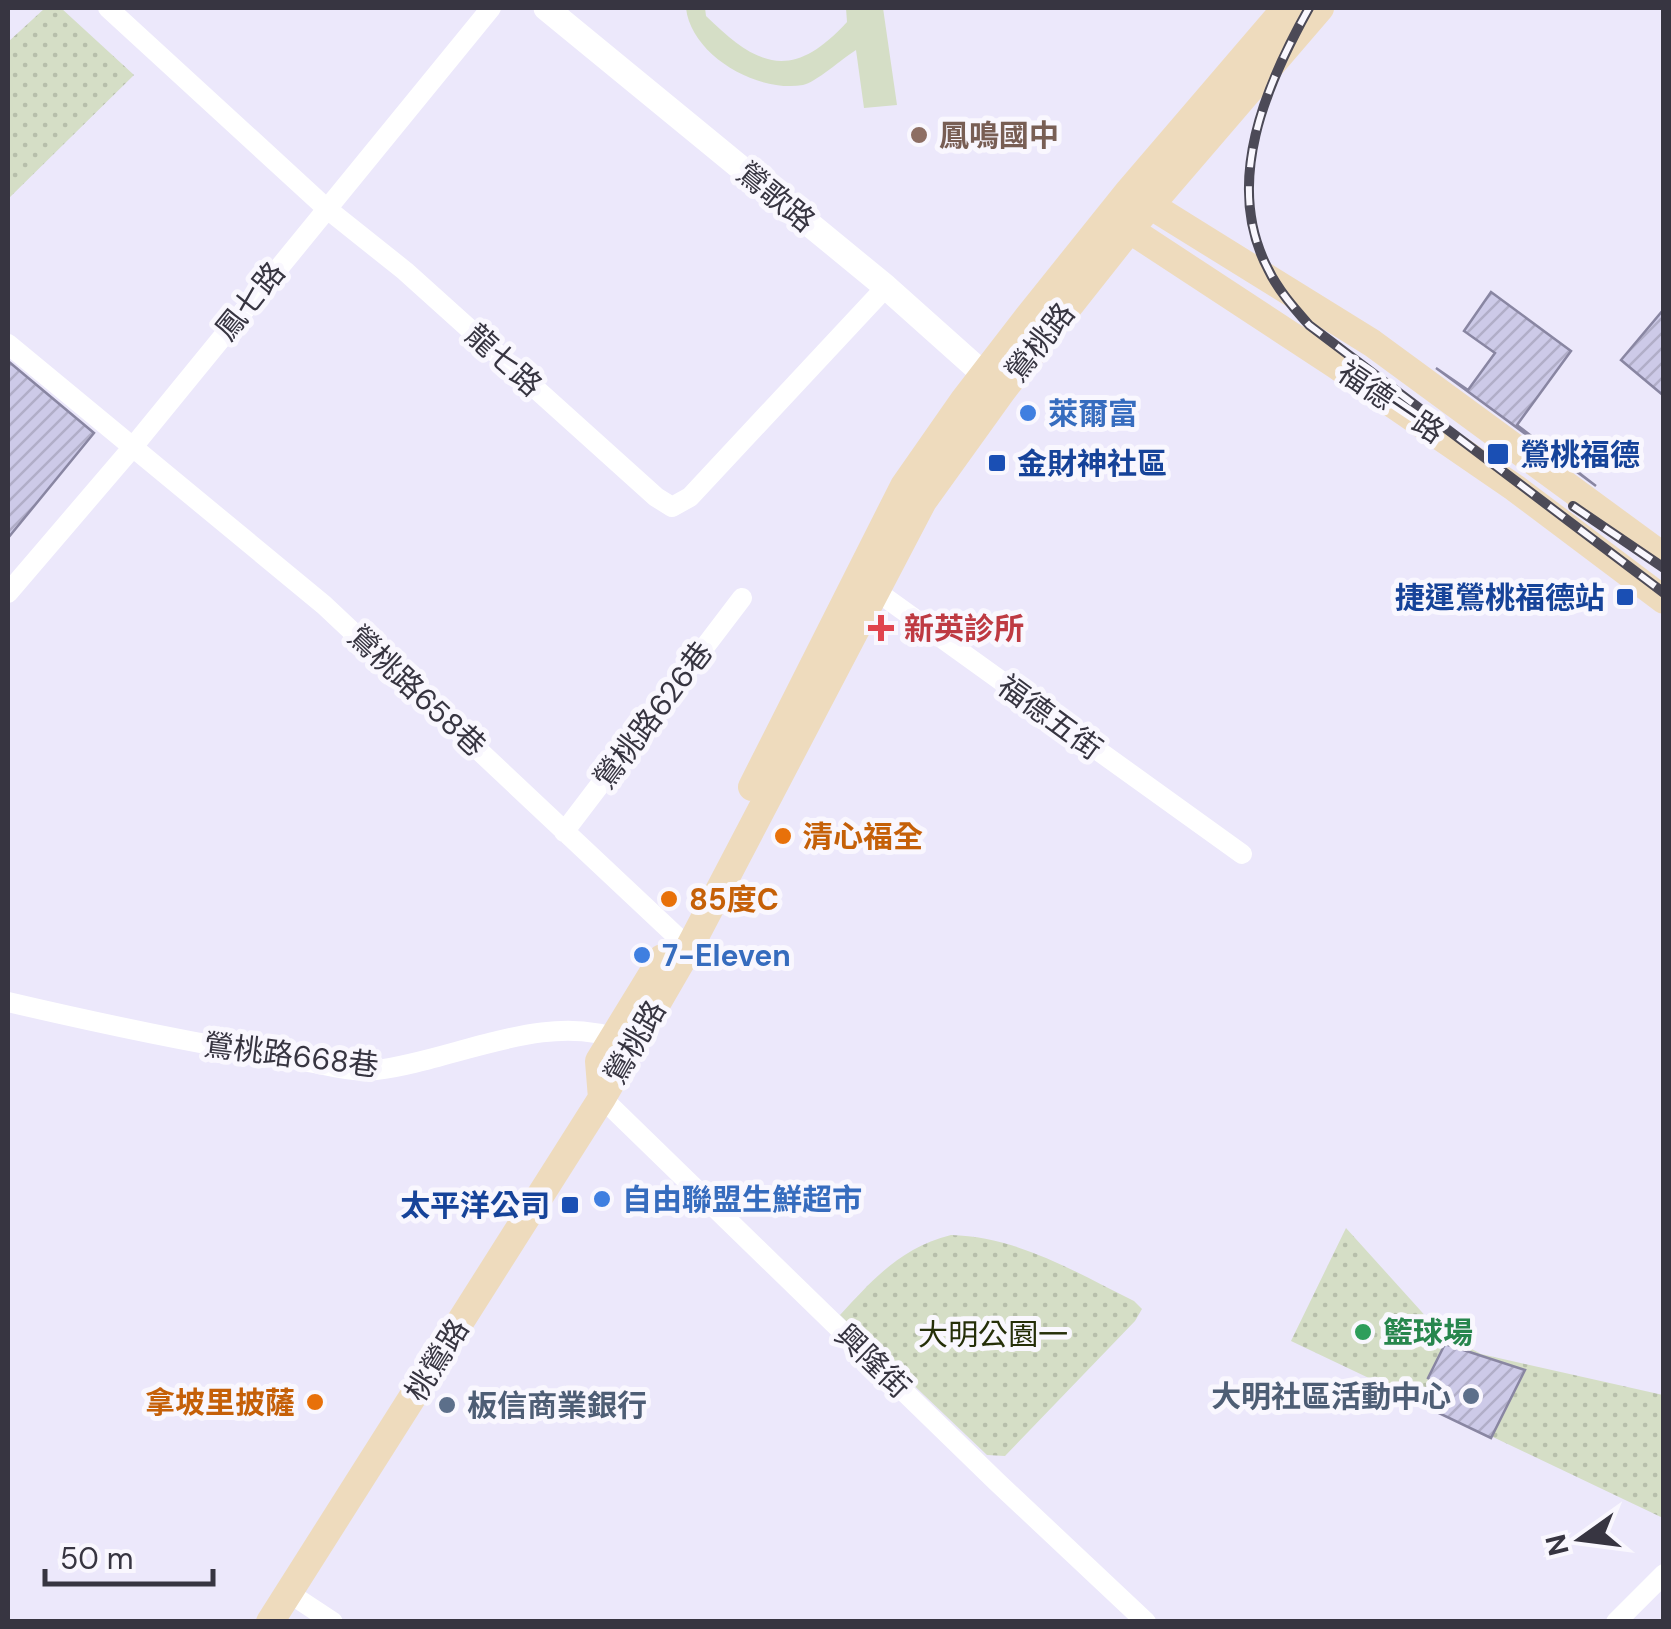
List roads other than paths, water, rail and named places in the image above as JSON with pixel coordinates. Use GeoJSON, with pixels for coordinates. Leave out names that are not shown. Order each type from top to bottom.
{"type":"FeatureCollection","features":[{"type":"Feature","properties":{"kind":"main road","name":"鶯桃路"},"geometry":{"type":"LineString","coordinates":[[602,1098],[600,1061],[623,1042],[682,943],[868,585],[904,486],[1120,222],[1286,8]]}},
{"type":"Feature","properties":{"kind":"main road","name":"鶯桃路"},"geometry":{"type":"LineString","coordinates":[[1139,198],[1320,8]]}},
{"type":"Feature","properties":{"kind":"main road","name":"福德一路"},"geometry":{"type":"LineString","coordinates":[[1139,198],[1372,343],[1664,556]]}},
{"type":"Feature","properties":{"kind":"main road","name":"福德一路"},"geometry":{"type":"LineString","coordinates":[[1120,222],[1515,488],[1664,600]]}},
{"type":"Feature","properties":{"kind":"main road","name":"桃鶯路"},"geometry":{"type":"LineString","coordinates":[[270,1622],[602,1098]]}},
{"type":"Feature","properties":{"kind":"street","name":"龍七路"},"geometry":{"type":"LineString","coordinates":[[108,8],[326,208],[405,271],[656,497],[672,507],[690,497],[886,288]]}},
{"type":"Feature","properties":{"kind":"street","name":"鳳七路"},"geometry":{"type":"LineString","coordinates":[[8,593],[132,448],[491,8]]}},
{"type":"Feature","properties":{"kind":"street","name":"鶯歌路"},"geometry":{"type":"LineString","coordinates":[[546,8],[886,288],[992,382]]}},
{"type":"Feature","properties":{"kind":"street","name":"鶯桃路658巷"},"geometry":{"type":"LineString","coordinates":[[8,344],[324,605],[682,943]]}},
{"type":"Feature","properties":{"kind":"street","name":"福德五街"},"geometry":{"type":"LineString","coordinates":[[868,585],[1242,854]]}},
{"type":"Feature","properties":{"kind":"street","name":"鶯桃路626巷"},"geometry":{"type":"LineString","coordinates":[[564,832],[742,598]]}},
{"type":"Feature","properties":{"kind":"street","name":"鶯桃路668巷"},"geometry":{"type":"LineString","coordinates":[[8,1002],[166,1038],[372,1071],[540,1031],[599,1033],[623,1042]]}},
{"type":"Feature","properties":{"kind":"street","name":"興隆街"},"geometry":{"type":"LineString","coordinates":[[602,1098],[1146,1622]]}},
{"type":"Feature","properties":{"kind":"street"},"geometry":{"type":"LineString","coordinates":[[1616,1622],[1664,1574]]}},
{"type":"Feature","properties":{"kind":"street"},"geometry":{"type":"LineString","coordinates":[[289,1592],[334,1622]]}},
{"type":"Feature","properties":{"kind":"railway"},"geometry":{"type":"LineString","coordinates":[[1309,8],[1265,102],[1250,169],[1249,203],[1255,236],[1277,284],[1309,325],[1664,593]]}},
{"type":"Feature","properties":{"kind":"railway"},"geometry":{"type":"LineString","coordinates":[[1573,506],[1664,568]]}},
{"type":"Feature","properties":{"kind":"place","name":"鳳鳴國中"},"geometry":{"type":"Point","coordinates":[919,135]}},
{"type":"Feature","properties":{"kind":"place","name":"萊爾富"},"geometry":{"type":"Point","coordinates":[1028,413]}},
{"type":"Feature","properties":{"kind":"place","name":"鶯桃福德"},"geometry":{"type":"Point","coordinates":[1498,454]}},
{"type":"Feature","properties":{"kind":"place","name":"金財神社區"},"geometry":{"type":"Point","coordinates":[997,463]}},
{"type":"Feature","properties":{"kind":"place","name":"捷運鶯桃福德站"},"geometry":{"type":"Point","coordinates":[1625,597]}},
{"type":"Feature","properties":{"kind":"place","name":"新英診所"},"geometry":{"type":"Point","coordinates":[881,628]}},
{"type":"Feature","properties":{"kind":"place","name":"清心福全"},"geometry":{"type":"Point","coordinates":[783,836]}},
{"type":"Feature","properties":{"kind":"place","name":"85度C"},"geometry":{"type":"Point","coordinates":[669,899]}},
{"type":"Feature","properties":{"kind":"place","name":"7-Eleven"},"geometry":{"type":"Point","coordinates":[642,955]}},
{"type":"Feature","properties":{"kind":"place","name":"自由聯盟生鮮超市"},"geometry":{"type":"Point","coordinates":[602,1199]}},
{"type":"Feature","properties":{"kind":"place","name":"太平洋公司"},"geometry":{"type":"Point","coordinates":[570,1205]}},
{"type":"Feature","properties":{"kind":"place","name":"籃球場"},"geometry":{"type":"Point","coordinates":[1363,1332]}},
{"type":"Feature","properties":{"kind":"place","name":"大明社區活動中心"},"geometry":{"type":"Point","coordinates":[1471,1396]}},
{"type":"Feature","properties":{"kind":"place","name":"拿坡里披薩"},"geometry":{"type":"Point","coordinates":[315,1402]}},
{"type":"Feature","properties":{"kind":"place","name":"板信商業銀行"},"geometry":{"type":"Point","coordinates":[447,1405]}},
{"type":"Feature","properties":{"kind":"park label","name":"大明公園一"},"geometry":{"type":"Point","coordinates":[993,1334]}}]}
